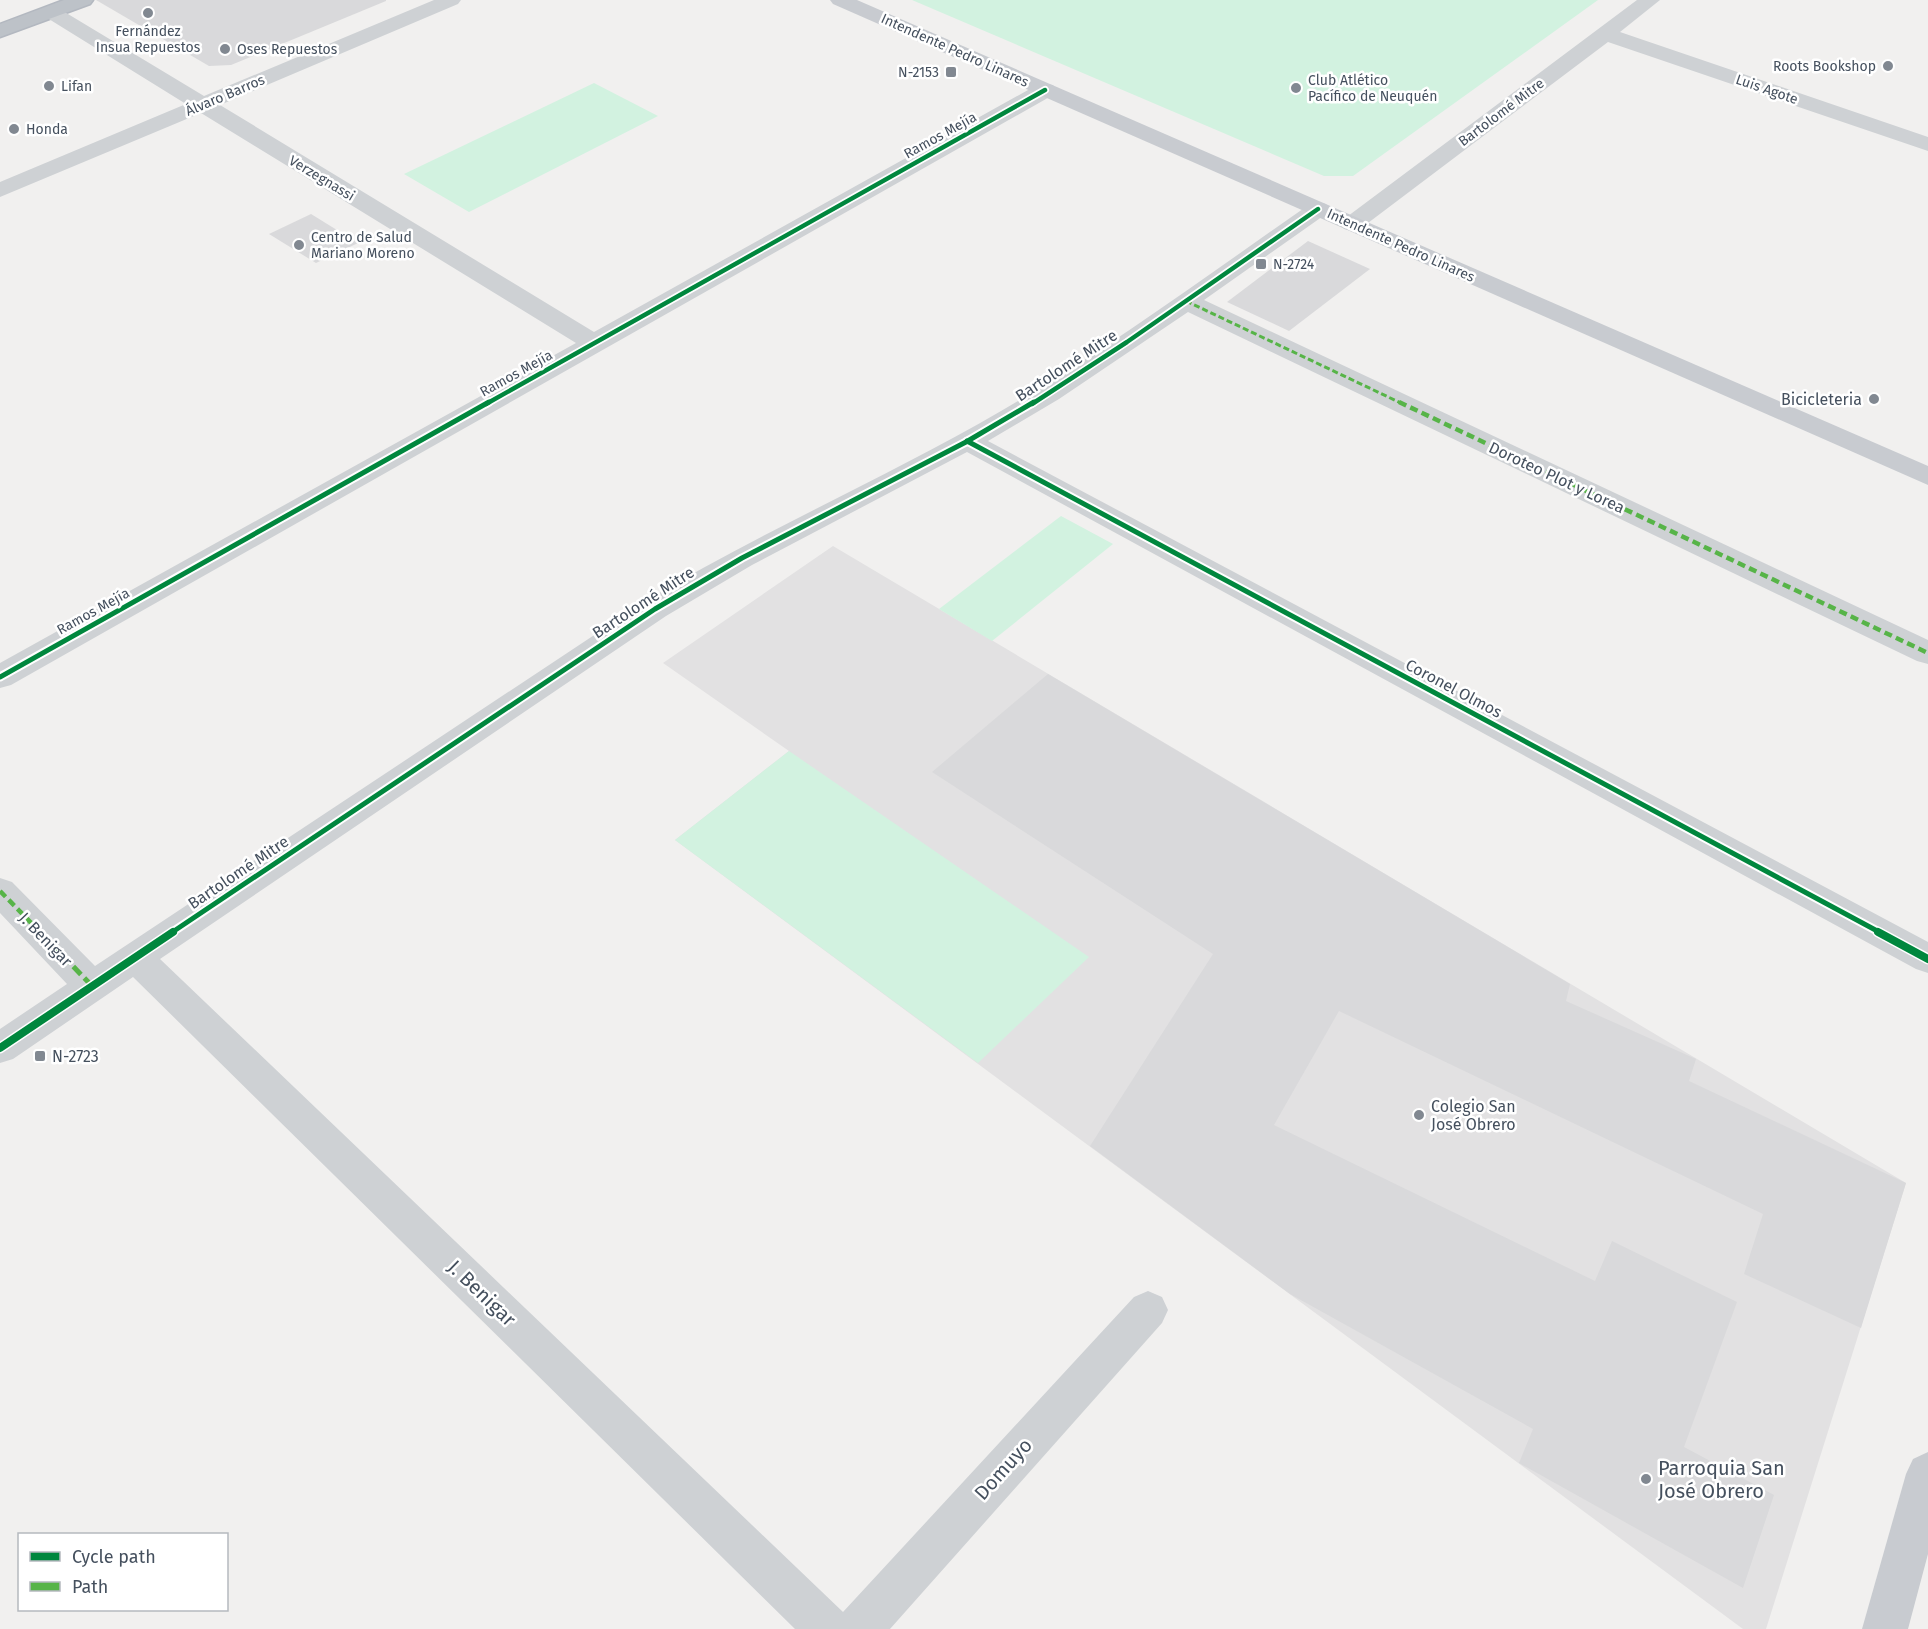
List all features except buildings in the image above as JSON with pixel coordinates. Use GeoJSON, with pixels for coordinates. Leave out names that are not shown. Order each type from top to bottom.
{"type":"FeatureCollection","features":[{"type":"Feature","properties":{"kind":"highway"},"geometry":{"type":"LineString","coordinates":[[0,31],[83,0]]}},
{"type":"Feature","properties":{"kind":"main road","name":"Intendente Pedro Linares"},"geometry":{"type":"LineString","coordinates":[[840,0],[1928,476]]}},
{"type":"Feature","properties":{"kind":"main road"},"geometry":{"type":"LineString","coordinates":[[1885,1629],[1928,1474]]}},
{"type":"Feature","properties":{"kind":"street","name":"Álvaro Barros"},"geometry":{"type":"LineString","coordinates":[[0,190],[451,0]]}},
{"type":"Feature","properties":{"kind":"street","name":"Bartolomé Mitre"},"geometry":{"type":"LineString","coordinates":[[1352,224],[1650,0]]}},
{"type":"Feature","properties":{"kind":"street","name":"Verzegnassi"},"geometry":{"type":"LineString","coordinates":[[51,12],[594,343]]}},
{"type":"Feature","properties":{"kind":"street","name":"Luis Agote"},"geometry":{"type":"LineString","coordinates":[[1605,34],[1928,144]]}},
{"type":"Feature","properties":{"kind":"street","name":"Ramos Mejía"},"geometry":{"type":"LineString","coordinates":[[0,677],[1045,90]]}},
{"type":"Feature","properties":{"kind":"street","name":"Bartolomé Mitre"},"geometry":{"type":"LineString","coordinates":[[0,1048],[688,588],[968,441],[1083,372],[1318,209]]}},
{"type":"Feature","properties":{"kind":"street","name":"Doroteo Plot y Lorea"},"geometry":{"type":"LineString","coordinates":[[1186,302],[1928,653]]}},
{"type":"Feature","properties":{"kind":"street","name":"Coronel Olmos"},"geometry":{"type":"LineString","coordinates":[[968,441],[1928,959]]}},
{"type":"Feature","properties":{"kind":"street","name":"J. Benigar"},"geometry":{"type":"LineString","coordinates":[[0,891],[92,986]]}},
{"type":"Feature","properties":{"kind":"street","name":"J. Benigar"},"geometry":{"type":"LineString","coordinates":[[135,957],[828,1629]]}},
{"type":"Feature","properties":{"kind":"street","name":"Domuyo"},"geometry":{"type":"LineString","coordinates":[[859,1629],[1148,1310]]}},
{"type":"Feature","properties":{"kind":"shaded area","name":"Colegio San José Obrero"},"geometry":{"type":"Polygon","coordinates":[[[833,546],[1906,1183],[1766,1629],[1743,1629],[675,840],[789,751],[663,663],[833,546]]]}},
{"type":"Feature","properties":{"kind":"green space","name":"Club Atlético Pacífico de Neuquén"},"geometry":{"type":"Polygon","coordinates":[[[912,0],[1598,0],[1353,176],[1324,176],[912,0]]]}},
{"type":"Feature","properties":{"kind":"green space"},"geometry":{"type":"Polygon","coordinates":[[[594,83],[658,116],[469,212],[404,174],[594,83]]]}},
{"type":"Feature","properties":{"kind":"green space"},"geometry":{"type":"Polygon","coordinates":[[[1061,516],[1113,544],[992,641],[939,609],[1061,516]]]}},
{"type":"Feature","properties":{"kind":"green space"},"geometry":{"type":"Polygon","coordinates":[[[789,751],[1089,957],[978,1063],[675,840],[789,751]]]}},
{"type":"Feature","properties":{"kind":"marked path"},"geometry":{"type":"LineString","coordinates":[[1186,301],[1928,653]]}},
{"type":"Feature","properties":{"kind":"marked path"},"geometry":{"type":"LineString","coordinates":[[0,891],[92,986]]}},
{"type":"Feature","properties":{"kind":"cycle path"},"geometry":{"type":"LineString","coordinates":[[0,677],[1045,90]]}},
{"type":"Feature","properties":{"kind":"cycle path"},"geometry":{"type":"LineString","coordinates":[[0,1048],[655,609],[742,558],[921,466],[1010,417],[1127,342],[1318,209]]}},
{"type":"Feature","properties":{"kind":"cycle path"},"geometry":{"type":"LineString","coordinates":[[967,441],[1928,959]]}},
{"type":"Feature","properties":{"kind":"place","name":"Fernández Insua Repuestos"},"geometry":{"type":"Point","coordinates":[148,13]}},
{"type":"Feature","properties":{"kind":"place","name":"Oses Repuestos"},"geometry":{"type":"Point","coordinates":[225,49]}},
{"type":"Feature","properties":{"kind":"place","name":"Roots Bookshop"},"geometry":{"type":"Point","coordinates":[1888,66]}},
{"type":"Feature","properties":{"kind":"place","name":"N-2153"},"geometry":{"type":"Point","coordinates":[951,72]}},
{"type":"Feature","properties":{"kind":"place","name":"Lifan"},"geometry":{"type":"Point","coordinates":[49,86]}},
{"type":"Feature","properties":{"kind":"place","name":"Club Atlético Pacífico de Neuquén"},"geometry":{"type":"Point","coordinates":[1296,88]}},
{"type":"Feature","properties":{"kind":"place","name":"Honda"},"geometry":{"type":"Point","coordinates":[14,129]}},
{"type":"Feature","properties":{"kind":"place","name":"Centro de Salud Mariano Moreno"},"geometry":{"type":"Point","coordinates":[299,245]}},
{"type":"Feature","properties":{"kind":"place","name":"N-2724"},"geometry":{"type":"Point","coordinates":[1261,264]}},
{"type":"Feature","properties":{"kind":"place","name":"Bicicleteria"},"geometry":{"type":"Point","coordinates":[1874,399]}},
{"type":"Feature","properties":{"kind":"place","name":"N-2723"},"geometry":{"type":"Point","coordinates":[40,1056]}},
{"type":"Feature","properties":{"kind":"place","name":"Colegio San José Obrero"},"geometry":{"type":"Point","coordinates":[1419,1115]}},
{"type":"Feature","properties":{"kind":"place","name":"Parroquia San José Obrero"},"geometry":{"type":"Point","coordinates":[1646,1479]}}]}
